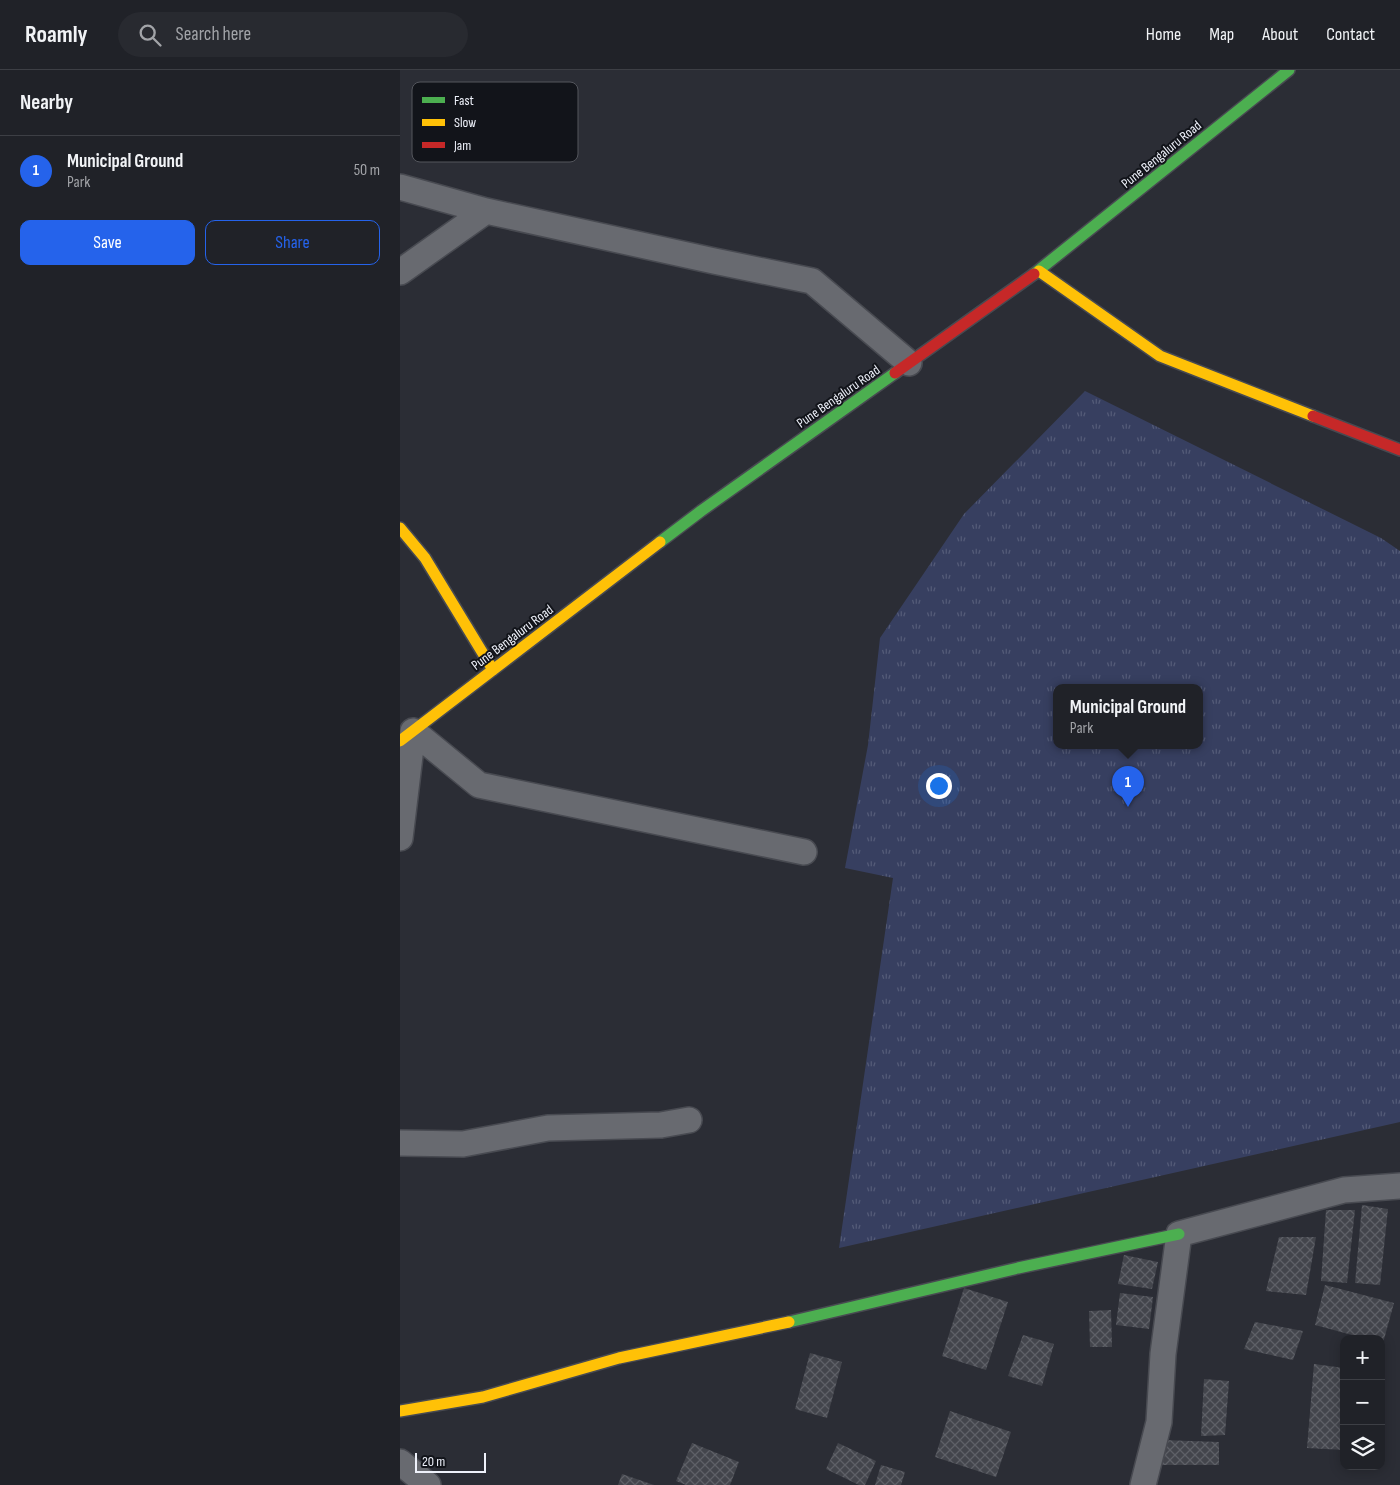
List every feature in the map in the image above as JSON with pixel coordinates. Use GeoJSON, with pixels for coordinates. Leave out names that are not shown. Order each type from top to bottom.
{"type":"FeatureCollection","features":[{"type":"Feature","properties":{"kind":"main road","name":"Pune Bengaluru Road"},"geometry":{"type":"LineString","coordinates":[[406,736],[701,511],[1039,271],[1289,70]]}},
{"type":"Feature","properties":{"kind":"main road"},"geometry":{"type":"LineString","coordinates":[[1039,271],[1160,356],[1400,450]]}},
{"type":"Feature","properties":{"kind":"main road"},"geometry":{"type":"LineString","coordinates":[[400,528],[425,558],[493,670]]}},
{"type":"Feature","properties":{"kind":"main road"},"geometry":{"type":"LineString","coordinates":[[400,1411],[483,1397],[619,1358],[808,1318],[1018,1268],[1179,1234]]}},
{"type":"Feature","properties":{"kind":"street"},"geometry":{"type":"LineString","coordinates":[[400,187],[486,211],[812,281],[909,363]]}},
{"type":"Feature","properties":{"kind":"street"},"geometry":{"type":"LineString","coordinates":[[400,272],[486,211]]}},
{"type":"Feature","properties":{"kind":"street"},"geometry":{"type":"LineString","coordinates":[[400,838],[406,736],[479,784],[804,852]]}},
{"type":"Feature","properties":{"kind":"street"},"geometry":{"type":"LineString","coordinates":[[400,1143],[463,1144],[548,1128],[661,1125],[689,1120]]}},
{"type":"Feature","properties":{"kind":"street"},"geometry":{"type":"LineString","coordinates":[[1143,1485],[1159,1422],[1163,1354],[1179,1234],[1344,1190],[1400,1186]]}},
{"type":"Feature","properties":{"kind":"street"},"geometry":{"type":"LineString","coordinates":[[400,1462],[428,1485]]}},
{"type":"Feature","properties":{"kind":"green space"},"geometry":{"type":"Polygon","coordinates":[[[1085,391],[1381,538],[1400,551],[1400,1122],[839,1248],[893,878],[845,868],[868,745],[880,638],[964,514],[1085,391]]]}},
{"type":"Feature","properties":{"kind":"building"},"geometry":{"type":"Polygon","coordinates":[[[1362,1205],[1388,1209],[1380,1285],[1355,1283],[1362,1205]]]}},
{"type":"Feature","properties":{"kind":"building"},"geometry":{"type":"Polygon","coordinates":[[[1326,1210],[1355,1210],[1347,1283],[1321,1281],[1326,1210]]]}},
{"type":"Feature","properties":{"kind":"building"},"geometry":{"type":"Polygon","coordinates":[[[1279,1237],[1316,1237],[1306,1295],[1266,1291],[1279,1237]]]}},
{"type":"Feature","properties":{"kind":"building"},"geometry":{"type":"Polygon","coordinates":[[[1124,1255],[1158,1262],[1152,1289],[1118,1284],[1124,1255]]]}},
{"type":"Feature","properties":{"kind":"building"},"geometry":{"type":"Polygon","coordinates":[[[1325,1285],[1394,1303],[1385,1336],[1352,1335],[1315,1325],[1325,1285]]]}},
{"type":"Feature","properties":{"kind":"building"},"geometry":{"type":"Polygon","coordinates":[[[964,1288],[1008,1302],[986,1370],[942,1356],[964,1288]]]}},
{"type":"Feature","properties":{"kind":"building"},"geometry":{"type":"Polygon","coordinates":[[[1120,1293],[1153,1297],[1149,1329],[1116,1325],[1120,1293]]]}},
{"type":"Feature","properties":{"kind":"building"},"geometry":{"type":"Polygon","coordinates":[[[1111,1310],[1112,1347],[1090,1347],[1089,1311],[1111,1310]]]}},
{"type":"Feature","properties":{"kind":"building"},"geometry":{"type":"Polygon","coordinates":[[[1255,1322],[1303,1331],[1293,1360],[1244,1349],[1255,1322]]]}},
{"type":"Feature","properties":{"kind":"building"},"geometry":{"type":"Polygon","coordinates":[[[1023,1335],[1054,1344],[1042,1386],[1008,1376],[1023,1335]]]}},
{"type":"Feature","properties":{"kind":"building"},"geometry":{"type":"Polygon","coordinates":[[[810,1353],[842,1362],[827,1418],[795,1409],[810,1353]]]}},
{"type":"Feature","properties":{"kind":"building"},"geometry":{"type":"Polygon","coordinates":[[[1314,1364],[1340,1367],[1340,1450],[1307,1448],[1314,1364]]]}},
{"type":"Feature","properties":{"kind":"building"},"geometry":{"type":"Polygon","coordinates":[[[1204,1379],[1229,1381],[1225,1435],[1201,1436],[1204,1379]]]}},
{"type":"Feature","properties":{"kind":"building"},"geometry":{"type":"Polygon","coordinates":[[[950,1411],[1011,1432],[996,1477],[935,1457],[950,1411]]]}},
{"type":"Feature","properties":{"kind":"building"},"geometry":{"type":"Polygon","coordinates":[[[1164,1440],[1219,1442],[1219,1465],[1160,1465],[1164,1440]]]}},
{"type":"Feature","properties":{"kind":"building"},"geometry":{"type":"Polygon","coordinates":[[[692,1443],[739,1462],[730,1485],[686,1485],[676,1481],[692,1443]]]}},
{"type":"Feature","properties":{"kind":"building"},"geometry":{"type":"Polygon","coordinates":[[[838,1443],[876,1461],[865,1485],[859,1485],[826,1469],[838,1443]]]}},
{"type":"Feature","properties":{"kind":"building"},"geometry":{"type":"Polygon","coordinates":[[[881,1465],[905,1472],[901,1485],[875,1485],[881,1465]]]}},
{"type":"Feature","properties":{"kind":"building"},"geometry":{"type":"Polygon","coordinates":[[[622,1474],[654,1485],[618,1485],[622,1474]]]}},
{"type":"Feature","properties":{"kind":"traffic: fast"},"geometry":{"type":"LineString","coordinates":[[1034,274],[1289,70]]}},
{"type":"Feature","properties":{"kind":"traffic: fast"},"geometry":{"type":"LineString","coordinates":[[660,542],[895,373]]}},
{"type":"Feature","properties":{"kind":"traffic: fast"},"geometry":{"type":"LineString","coordinates":[[789,1322],[1018,1268],[1179,1234]]}},
{"type":"Feature","properties":{"kind":"traffic: slow"},"geometry":{"type":"LineString","coordinates":[[1039,271],[1160,356],[1313,416]]}},
{"type":"Feature","properties":{"kind":"traffic: slow"},"geometry":{"type":"LineString","coordinates":[[400,528],[425,558],[493,670]]}},
{"type":"Feature","properties":{"kind":"traffic: slow"},"geometry":{"type":"LineString","coordinates":[[400,741],[660,542]]}},
{"type":"Feature","properties":{"kind":"traffic: slow"},"geometry":{"type":"LineString","coordinates":[[400,1411],[483,1397],[619,1358],[789,1322]]}},
{"type":"Feature","properties":{"kind":"traffic: jam"},"geometry":{"type":"LineString","coordinates":[[895,373],[1034,274]]}},
{"type":"Feature","properties":{"kind":"traffic: jam"},"geometry":{"type":"LineString","coordinates":[[1313,416],[1400,450]]}},
{"type":"Feature","properties":{"kind":"place","name":"Municipal Ground"},"geometry":{"type":"Point","coordinates":[1128,807]}}]}
